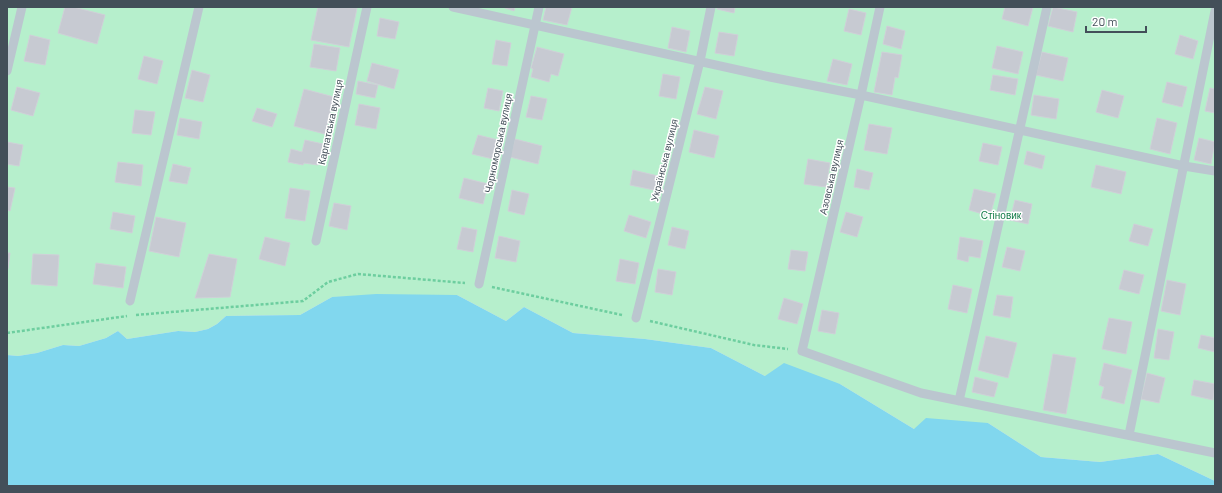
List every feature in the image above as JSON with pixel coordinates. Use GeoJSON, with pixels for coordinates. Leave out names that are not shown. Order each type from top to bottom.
{"type":"FeatureCollection","features":[{"type":"Feature","properties":{"kind":"lane"},"geometry":{"type":"LineString","coordinates":[[7,71],[22,7]]}},
{"type":"Feature","properties":{"kind":"lane"},"geometry":{"type":"LineString","coordinates":[[130,301],[199,7]]}},
{"type":"Feature","properties":{"kind":"lane","name":"Карпатська вулиця"},"geometry":{"type":"LineString","coordinates":[[316,241],[367,7]]}},
{"type":"Feature","properties":{"kind":"lane"},"geometry":{"type":"LineString","coordinates":[[453,7],[770,77],[1020,129],[1184,166],[1215,171]]}},
{"type":"Feature","properties":{"kind":"lane","name":"Чорноморська вулиця"},"geometry":{"type":"LineString","coordinates":[[479,284],[538,7]]}},
{"type":"Feature","properties":{"kind":"lane","name":"Українська вулиця"},"geometry":{"type":"LineString","coordinates":[[636,318],[700,61],[711,7]]}},
{"type":"Feature","properties":{"kind":"lane","name":"Азовська вулиця"},"geometry":{"type":"LineString","coordinates":[[802,351],[880,7]]}},
{"type":"Feature","properties":{"kind":"lane"},"geometry":{"type":"LineString","coordinates":[[959,401],[1047,7]]}},
{"type":"Feature","properties":{"kind":"lane"},"geometry":{"type":"LineString","coordinates":[[1129,436],[1215,10]]}},
{"type":"Feature","properties":{"kind":"lane"},"geometry":{"type":"LineString","coordinates":[[802,351],[920,394],[1215,453]]}},
{"type":"Feature","properties":{"kind":"path"},"geometry":{"type":"LineString","coordinates":[[7,333],[127,316],[304,300],[328,282],[358,274],[479,284],[754,345],[802,351]]}},
{"type":"Feature","properties":{"kind":"green space","name":"Стіновик"},"geometry":{"type":"Polygon","coordinates":[[[7,7],[1215,7],[1215,481],[1158,454],[1100,462],[1041,457],[988,423],[914,429],[840,384],[765,376],[711,348],[645,339],[573,333],[524,307],[506,321],[457,295],[332,297],[300,315],[226,316],[217,324],[208,329],[195,332],[178,331],[127,339],[118,331],[106,338],[79,346],[63,345],[37,353],[18,356],[7,355],[7,7]]]}},
{"type":"Feature","properties":{"kind":"water"},"geometry":{"type":"Polygon","coordinates":[[[376,294],[457,295],[506,321],[524,307],[573,333],[645,339],[711,348],[765,376],[784,363],[840,384],[914,429],[926,418],[988,423],[1041,457],[1100,462],[1158,454],[1215,481],[1215,486],[7,486],[7,355],[18,356],[37,353],[63,345],[79,346],[106,338],[118,331],[127,339],[178,331],[195,332],[208,329],[217,324],[226,316],[300,315],[332,297],[376,294]]]}},
{"type":"Feature","properties":{"kind":"building"},"geometry":{"type":"Polygon","coordinates":[[[65,7],[73,7],[105,15],[97,44],[58,33],[65,7]]]}},
{"type":"Feature","properties":{"kind":"building"},"geometry":{"type":"Polygon","coordinates":[[[318,7],[357,8],[349,47],[311,40],[318,7]]]}},
{"type":"Feature","properties":{"kind":"building"},"geometry":{"type":"Polygon","coordinates":[[[505,7],[515,7],[514,11],[505,7]]]}},
{"type":"Feature","properties":{"kind":"building"},"geometry":{"type":"Polygon","coordinates":[[[546,7],[572,7],[567,25],[543,20],[546,7]]]}},
{"type":"Feature","properties":{"kind":"building"},"geometry":{"type":"Polygon","coordinates":[[[717,7],[735,7],[734,13],[717,9],[717,7]]]}},
{"type":"Feature","properties":{"kind":"building"},"geometry":{"type":"Polygon","coordinates":[[[1005,7],[1033,7],[1028,26],[1002,19],[1005,7]]]}},
{"type":"Feature","properties":{"kind":"building"},"geometry":{"type":"Polygon","coordinates":[[[1053,7],[1077,12],[1073,32],[1048,26],[1053,7]]]}},
{"type":"Feature","properties":{"kind":"building"},"geometry":{"type":"Polygon","coordinates":[[[849,9],[866,13],[861,35],[844,31],[849,9]]]}},
{"type":"Feature","properties":{"kind":"building"},"geometry":{"type":"Polygon","coordinates":[[[380,18],[399,22],[395,39],[377,36],[380,18]]]}},
{"type":"Feature","properties":{"kind":"building"},"geometry":{"type":"Polygon","coordinates":[[[887,26],[905,31],[901,49],[883,44],[887,26]]]}},
{"type":"Feature","properties":{"kind":"building"},"geometry":{"type":"Polygon","coordinates":[[[672,27],[690,31],[686,52],[668,48],[672,27]]]}},
{"type":"Feature","properties":{"kind":"building"},"geometry":{"type":"Polygon","coordinates":[[[719,32],[738,35],[734,56],[715,53],[719,32]]]}},
{"type":"Feature","properties":{"kind":"building"},"geometry":{"type":"Polygon","coordinates":[[[30,35],[50,40],[45,65],[24,61],[30,35]]]}},
{"type":"Feature","properties":{"kind":"building"},"geometry":{"type":"Polygon","coordinates":[[[1180,35],[1198,41],[1193,59],[1175,54],[1180,35]]]}},
{"type":"Feature","properties":{"kind":"building"},"geometry":{"type":"Polygon","coordinates":[[[496,40],[511,43],[507,66],[492,64],[496,40]]]}},
{"type":"Feature","properties":{"kind":"building"},"geometry":{"type":"Polygon","coordinates":[[[314,44],[340,48],[336,71],[310,67],[314,44]]]}},
{"type":"Feature","properties":{"kind":"building"},"geometry":{"type":"Polygon","coordinates":[[[997,46],[1023,52],[1018,74],[992,68],[997,46]]]}},
{"type":"Feature","properties":{"kind":"building"},"geometry":{"type":"Polygon","coordinates":[[[537,47],[564,54],[558,76],[551,74],[549,82],[531,77],[533,69],[531,68],[537,47]]]}},
{"type":"Feature","properties":{"kind":"building"},"geometry":{"type":"Polygon","coordinates":[[[882,52],[902,55],[898,78],[895,77],[892,95],[874,92],[882,52]]]}},
{"type":"Feature","properties":{"kind":"building"},"geometry":{"type":"Polygon","coordinates":[[[1042,52],[1068,58],[1063,81],[1036,75],[1042,52]]]}},
{"type":"Feature","properties":{"kind":"building"},"geometry":{"type":"Polygon","coordinates":[[[144,56],[163,61],[157,84],[138,79],[144,56]]]}},
{"type":"Feature","properties":{"kind":"building"},"geometry":{"type":"Polygon","coordinates":[[[833,59],[852,64],[847,85],[827,81],[833,59]]]}},
{"type":"Feature","properties":{"kind":"building"},"geometry":{"type":"Polygon","coordinates":[[[372,63],[399,70],[394,89],[367,81],[372,63]]]}},
{"type":"Feature","properties":{"kind":"building"},"geometry":{"type":"Polygon","coordinates":[[[192,70],[210,75],[203,102],[185,98],[192,70]]]}},
{"type":"Feature","properties":{"kind":"building"},"geometry":{"type":"Polygon","coordinates":[[[663,74],[680,77],[676,99],[659,96],[663,74]]]}},
{"type":"Feature","properties":{"kind":"building"},"geometry":{"type":"Polygon","coordinates":[[[993,75],[1018,79],[1015,95],[990,90],[993,75]]]}},
{"type":"Feature","properties":{"kind":"building"},"geometry":{"type":"Polygon","coordinates":[[[358,81],[378,85],[375,98],[356,94],[358,81]]]}},
{"type":"Feature","properties":{"kind":"building"},"geometry":{"type":"Polygon","coordinates":[[[1167,82],[1187,87],[1182,107],[1162,102],[1167,82]]]}},
{"type":"Feature","properties":{"kind":"building"},"geometry":{"type":"Polygon","coordinates":[[[17,87],[40,93],[33,116],[11,110],[17,87]]]}},
{"type":"Feature","properties":{"kind":"building"},"geometry":{"type":"Polygon","coordinates":[[[705,87],[723,91],[716,119],[697,114],[705,87]]]}},
{"type":"Feature","properties":{"kind":"building"},"geometry":{"type":"Polygon","coordinates":[[[488,88],[503,91],[499,111],[484,108],[488,88]]]}},
{"type":"Feature","properties":{"kind":"building"},"geometry":{"type":"Polygon","coordinates":[[[1210,88],[1215,89],[1215,113],[1205,111],[1210,88]]]}},
{"type":"Feature","properties":{"kind":"building"},"geometry":{"type":"Polygon","coordinates":[[[304,89],[334,97],[325,134],[294,126],[304,89]]]}},
{"type":"Feature","properties":{"kind":"building"},"geometry":{"type":"Polygon","coordinates":[[[1102,90],[1124,96],[1118,118],[1096,112],[1102,90]]]}},
{"type":"Feature","properties":{"kind":"building"},"geometry":{"type":"Polygon","coordinates":[[[1034,95],[1059,99],[1056,119],[1031,115],[1034,95]]]}},
{"type":"Feature","properties":{"kind":"building"},"geometry":{"type":"Polygon","coordinates":[[[531,96],[547,99],[542,120],[526,117],[531,96]]]}},
{"type":"Feature","properties":{"kind":"building"},"geometry":{"type":"Polygon","coordinates":[[[359,104],[380,108],[376,129],[355,125],[359,104]]]}},
{"type":"Feature","properties":{"kind":"building"},"geometry":{"type":"Polygon","coordinates":[[[257,108],[277,114],[272,127],[252,121],[257,108]]]}},
{"type":"Feature","properties":{"kind":"building"},"geometry":{"type":"Polygon","coordinates":[[[135,110],[155,112],[151,135],[132,133],[135,110]]]}},
{"type":"Feature","properties":{"kind":"building"},"geometry":{"type":"Polygon","coordinates":[[[180,118],[202,122],[199,139],[177,135],[180,118]]]}},
{"type":"Feature","properties":{"kind":"building"},"geometry":{"type":"Polygon","coordinates":[[[1157,118],[1177,123],[1170,154],[1150,149],[1157,118]]]}},
{"type":"Feature","properties":{"kind":"building"},"geometry":{"type":"Polygon","coordinates":[[[869,124],[892,128],[887,154],[864,150],[869,124]]]}},
{"type":"Feature","properties":{"kind":"building"},"geometry":{"type":"Polygon","coordinates":[[[694,130],[719,136],[714,158],[689,152],[694,130]]]}},
{"type":"Feature","properties":{"kind":"building"},"geometry":{"type":"Polygon","coordinates":[[[478,135],[498,140],[493,159],[472,154],[478,135]]]}},
{"type":"Feature","properties":{"kind":"building"},"geometry":{"type":"Polygon","coordinates":[[[1199,138],[1215,142],[1211,164],[1194,160],[1199,138]]]}},
{"type":"Feature","properties":{"kind":"building"},"geometry":{"type":"Polygon","coordinates":[[[515,139],[542,146],[538,164],[510,157],[515,139]]]}},
{"type":"Feature","properties":{"kind":"building"},"geometry":{"type":"Polygon","coordinates":[[[305,140],[323,144],[318,165],[304,163],[303,165],[288,162],[291,149],[302,152],[305,140]]]}},
{"type":"Feature","properties":{"kind":"building"},"geometry":{"type":"Polygon","coordinates":[[[7,142],[23,145],[19,166],[7,164],[7,142]]]}},
{"type":"Feature","properties":{"kind":"building"},"geometry":{"type":"Polygon","coordinates":[[[983,143],[1002,147],[998,165],[979,161],[983,143]]]}},
{"type":"Feature","properties":{"kind":"building"},"geometry":{"type":"Polygon","coordinates":[[[1027,151],[1045,156],[1042,169],[1024,164],[1027,151]]]}},
{"type":"Feature","properties":{"kind":"building"},"geometry":{"type":"Polygon","coordinates":[[[808,159],[830,163],[826,187],[804,184],[808,159]]]}},
{"type":"Feature","properties":{"kind":"building"},"geometry":{"type":"Polygon","coordinates":[[[118,162],[143,165],[141,186],[115,182],[118,162]]]}},
{"type":"Feature","properties":{"kind":"building"},"geometry":{"type":"Polygon","coordinates":[[[173,164],[191,168],[187,184],[169,181],[173,164]]]}},
{"type":"Feature","properties":{"kind":"building"},"geometry":{"type":"Polygon","coordinates":[[[1096,165],[1126,172],[1121,194],[1091,187],[1096,165]]]}},
{"type":"Feature","properties":{"kind":"building"},"geometry":{"type":"Polygon","coordinates":[[[857,169],[873,173],[869,190],[854,187],[857,169]]]}},
{"type":"Feature","properties":{"kind":"building"},"geometry":{"type":"Polygon","coordinates":[[[633,170],[658,176],[654,190],[630,185],[633,170]]]}},
{"type":"Feature","properties":{"kind":"building"},"geometry":{"type":"Polygon","coordinates":[[[464,178],[488,184],[483,204],[459,198],[464,178]]]}},
{"type":"Feature","properties":{"kind":"building"},"geometry":{"type":"Polygon","coordinates":[[[7,187],[15,188],[10,211],[7,210],[7,187]]]}},
{"type":"Feature","properties":{"kind":"building"},"geometry":{"type":"Polygon","coordinates":[[[290,188],[310,191],[305,221],[285,218],[290,188]]]}},
{"type":"Feature","properties":{"kind":"building"},"geometry":{"type":"Polygon","coordinates":[[[974,189],[996,194],[990,216],[969,210],[974,189]]]}},
{"type":"Feature","properties":{"kind":"building"},"geometry":{"type":"Polygon","coordinates":[[[512,190],[529,194],[524,215],[508,211],[512,190]]]}},
{"type":"Feature","properties":{"kind":"building"},"geometry":{"type":"Polygon","coordinates":[[[1015,200],[1032,204],[1028,224],[1010,220],[1015,200]]]}},
{"type":"Feature","properties":{"kind":"building"},"geometry":{"type":"Polygon","coordinates":[[[334,203],[351,206],[347,230],[329,226],[334,203]]]}},
{"type":"Feature","properties":{"kind":"building"},"geometry":{"type":"Polygon","coordinates":[[[113,212],[135,216],[132,233],[110,229],[113,212]]]}},
{"type":"Feature","properties":{"kind":"building"},"geometry":{"type":"Polygon","coordinates":[[[846,212],[863,217],[857,237],[840,232],[846,212]]]}},
{"type":"Feature","properties":{"kind":"building"},"geometry":{"type":"Polygon","coordinates":[[[629,215],[651,222],[646,238],[624,231],[629,215]]]}},
{"type":"Feature","properties":{"kind":"building"},"geometry":{"type":"Polygon","coordinates":[[[156,217],[186,223],[179,257],[149,251],[156,217]]]}},
{"type":"Feature","properties":{"kind":"building"},"geometry":{"type":"Polygon","coordinates":[[[1134,224],[1153,229],[1148,246],[1129,241],[1134,224]]]}},
{"type":"Feature","properties":{"kind":"building"},"geometry":{"type":"Polygon","coordinates":[[[462,227],[477,230],[473,252],[457,249],[462,227]]]}},
{"type":"Feature","properties":{"kind":"building"},"geometry":{"type":"Polygon","coordinates":[[[672,227],[689,231],[685,249],[668,245],[672,227]]]}},
{"type":"Feature","properties":{"kind":"building"},"geometry":{"type":"Polygon","coordinates":[[[499,236],[520,241],[516,262],[495,258],[499,236]]]}},
{"type":"Feature","properties":{"kind":"building"},"geometry":{"type":"Polygon","coordinates":[[[265,237],[290,243],[285,266],[259,259],[265,237]]]}},
{"type":"Feature","properties":{"kind":"building"},"geometry":{"type":"Polygon","coordinates":[[[960,237],[983,241],[980,258],[969,256],[968,262],[957,259],[960,237]]]}},
{"type":"Feature","properties":{"kind":"building"},"geometry":{"type":"Polygon","coordinates":[[[1007,247],[1025,251],[1020,271],[1002,267],[1007,247]]]}},
{"type":"Feature","properties":{"kind":"building"},"geometry":{"type":"Polygon","coordinates":[[[791,250],[808,252],[805,271],[788,269],[791,250]]]}},
{"type":"Feature","properties":{"kind":"building"},"geometry":{"type":"Polygon","coordinates":[[[7,253],[10,253],[8,269],[7,269],[7,253]]]}},
{"type":"Feature","properties":{"kind":"building"},"geometry":{"type":"Polygon","coordinates":[[[33,254],[59,255],[57,286],[31,284],[33,254]]]}},
{"type":"Feature","properties":{"kind":"building"},"geometry":{"type":"Polygon","coordinates":[[[209,254],[237,259],[230,297],[195,298],[209,254]]]}},
{"type":"Feature","properties":{"kind":"building"},"geometry":{"type":"Polygon","coordinates":[[[620,259],[639,263],[635,284],[616,281],[620,259]]]}},
{"type":"Feature","properties":{"kind":"building"},"geometry":{"type":"Polygon","coordinates":[[[96,263],[126,267],[123,288],[93,284],[96,263]]]}},
{"type":"Feature","properties":{"kind":"building"},"geometry":{"type":"Polygon","coordinates":[[[658,269],[676,272],[672,295],[655,292],[658,269]]]}},
{"type":"Feature","properties":{"kind":"building"},"geometry":{"type":"Polygon","coordinates":[[[1124,270],[1144,275],[1139,294],[1119,289],[1124,270]]]}},
{"type":"Feature","properties":{"kind":"building"},"geometry":{"type":"Polygon","coordinates":[[[1167,280],[1186,284],[1180,315],[1161,311],[1167,280]]]}},
{"type":"Feature","properties":{"kind":"building"},"geometry":{"type":"Polygon","coordinates":[[[953,285],[972,289],[967,313],[948,309],[953,285]]]}},
{"type":"Feature","properties":{"kind":"building"},"geometry":{"type":"Polygon","coordinates":[[[997,295],[1013,297],[1010,318],[993,315],[997,295]]]}},
{"type":"Feature","properties":{"kind":"building"},"geometry":{"type":"Polygon","coordinates":[[[784,298],[803,304],[797,324],[778,319],[784,298]]]}},
{"type":"Feature","properties":{"kind":"building"},"geometry":{"type":"Polygon","coordinates":[[[822,310],[839,313],[835,334],[818,331],[822,310]]]}},
{"type":"Feature","properties":{"kind":"building"},"geometry":{"type":"Polygon","coordinates":[[[1109,318],[1132,322],[1126,354],[1102,349],[1109,318]]]}},
{"type":"Feature","properties":{"kind":"building"},"geometry":{"type":"Polygon","coordinates":[[[1158,329],[1174,332],[1169,360],[1154,358],[1158,329]]]}},
{"type":"Feature","properties":{"kind":"building"},"geometry":{"type":"Polygon","coordinates":[[[1201,335],[1215,338],[1215,352],[1198,348],[1201,335]]]}},
{"type":"Feature","properties":{"kind":"building"},"geometry":{"type":"Polygon","coordinates":[[[986,336],[1017,343],[1008,378],[978,370],[986,336]]]}},
{"type":"Feature","properties":{"kind":"building"},"geometry":{"type":"Polygon","coordinates":[[[1053,354],[1076,358],[1066,414],[1043,410],[1053,354]]]}},
{"type":"Feature","properties":{"kind":"building"},"geometry":{"type":"Polygon","coordinates":[[[1104,363],[1132,370],[1124,404],[1101,398],[1104,387],[1099,385],[1104,363]]]}},
{"type":"Feature","properties":{"kind":"building"},"geometry":{"type":"Polygon","coordinates":[[[1147,373],[1165,378],[1159,403],[1141,399],[1147,373]]]}},
{"type":"Feature","properties":{"kind":"building"},"geometry":{"type":"Polygon","coordinates":[[[975,377],[998,383],[994,397],[972,392],[975,377]]]}},
{"type":"Feature","properties":{"kind":"building"},"geometry":{"type":"Polygon","coordinates":[[[1194,380],[1215,384],[1213,400],[1191,395],[1194,380]]]}}]}
